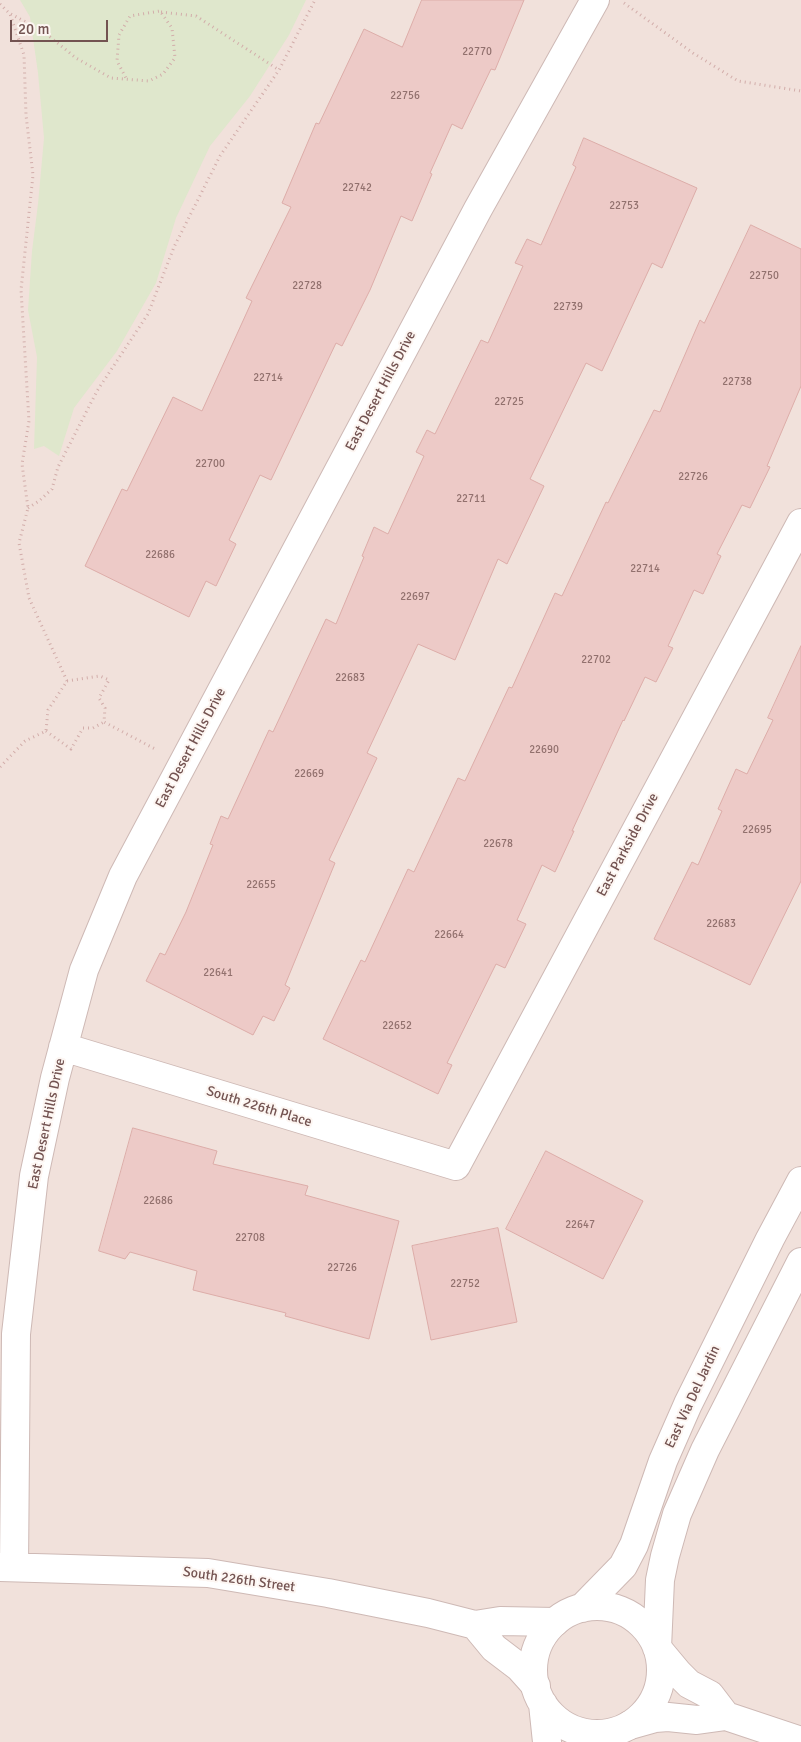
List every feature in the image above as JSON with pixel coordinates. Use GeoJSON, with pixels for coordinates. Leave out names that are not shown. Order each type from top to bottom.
{"type":"FeatureCollection","features":[{"type":"Feature","properties":{"kind":"street","name":"East Desert Hills Drive"},"geometry":{"type":"LineString","coordinates":[[7,1567],[16,1334],[11,1272],[55,1078],[84,970],[123,876],[478,209],[595,0]]}},
{"type":"Feature","properties":{"kind":"street","name":"East Parkside Drive"},"geometry":{"type":"LineString","coordinates":[[456,1166],[801,523]]}},
{"type":"Feature","properties":{"kind":"street","name":"South 226th Place"},"geometry":{"type":"LineString","coordinates":[[63,1047],[456,1166]]}},
{"type":"Feature","properties":{"kind":"street","name":"East Via Del Jardin"},"geometry":{"type":"LineString","coordinates":[[582,1608],[623,1566],[634,1545],[663,1461],[688,1404],[770,1239],[801,1182]]}},
{"type":"Feature","properties":{"kind":"street"},"geometry":{"type":"LineString","coordinates":[[620,1732],[641,1716],[657,1692],[661,1664],[658,1648],[660,1580],[678,1514],[704,1450],[801,1262]]}},
{"type":"Feature","properties":{"kind":"street","name":"South 226th Street"},"geometry":{"type":"LineString","coordinates":[[7,1567],[208,1573],[328,1593],[428,1613],[475,1625],[508,1621],[555,1622]]}},
{"type":"Feature","properties":{"kind":"street"},"geometry":{"type":"LineString","coordinates":[[547,1742],[534,1669],[536,1651],[543,1635],[555,1622],[568,1613],[582,1608],[600,1606],[618,1609],[635,1618],[648,1631],[658,1648],[678,1674],[689,1684],[710,1695],[726,1716]]}},
{"type":"Feature","properties":{"kind":"street"},"geometry":{"type":"LineString","coordinates":[[475,1625],[494,1648],[519,1667],[555,1718],[569,1728],[587,1733],[604,1734],[620,1732],[655,1718],[668,1717],[697,1720],[726,1716],[801,1741]]}},
{"type":"Feature","properties":{"kind":"path"},"geometry":{"type":"LineString","coordinates":[[28,508],[52,489],[58,467],[97,391],[148,314],[174,247],[220,156],[279,70],[315,0]]}},
{"type":"Feature","properties":{"kind":"path"},"geometry":{"type":"LineString","coordinates":[[619,0],[693,53],[738,81],[801,91]]}},
{"type":"Feature","properties":{"kind":"path"},"geometry":{"type":"LineString","coordinates":[[0,4],[10,14],[44,32],[76,58],[111,78],[148,81],[163,74],[175,58],[172,28],[160,11]]}},
{"type":"Feature","properties":{"kind":"path"},"geometry":{"type":"LineString","coordinates":[[127,80],[117,60],[119,35],[130,16],[160,11],[196,16],[279,70]]}},
{"type":"Feature","properties":{"kind":"path"},"geometry":{"type":"LineString","coordinates":[[10,14],[24,55],[26,115],[33,175],[21,290],[29,421],[22,464],[28,508],[19,543],[29,598],[67,681]]}},
{"type":"Feature","properties":{"kind":"path"},"geometry":{"type":"LineString","coordinates":[[46,731],[48,710],[67,681],[100,676],[108,680],[99,698],[105,708],[104,722]]}},
{"type":"Feature","properties":{"kind":"path"},"geometry":{"type":"LineString","coordinates":[[104,722],[183,764]]}},
{"type":"Feature","properties":{"kind":"path"},"geometry":{"type":"LineString","coordinates":[[46,731],[71,749],[83,728],[93,728],[104,722]]}},
{"type":"Feature","properties":{"kind":"path"},"geometry":{"type":"LineString","coordinates":[[0,767],[25,741],[46,731]]}},
{"type":"Feature","properties":{"kind":"shaded area"},"geometry":{"type":"Polygon","coordinates":[[[0,0],[801,0],[801,1742],[0,1742],[0,0]]]}},
{"type":"Feature","properties":{"kind":"green space"},"geometry":{"type":"Polygon","coordinates":[[[20,0],[306,0],[289,35],[250,96],[210,146],[176,218],[156,283],[117,351],[74,408],[59,456],[44,446],[34,449],[37,357],[28,310],[44,138],[38,73],[30,17],[20,0]]]}},
{"type":"Feature","properties":{"kind":"building"},"geometry":{"type":"Polygon","coordinates":[[[422,0],[524,0],[495,70],[491,69],[462,129],[452,124],[430,173],[432,174],[412,221],[401,216],[370,290],[342,346],[336,343],[271,480],[260,475],[229,540],[236,544],[216,586],[206,581],[189,617],[85,566],[122,489],[127,491],[173,397],[202,411],[252,301],[246,298],[291,207],[282,203],[316,123],[319,124],[364,29],[402,47],[422,0]]]}},
{"type":"Feature","properties":{"kind":"building"},"geometry":{"type":"Polygon","coordinates":[[[584,138],[697,188],[662,268],[652,263],[602,371],[586,363],[530,479],[544,486],[507,564],[498,559],[455,660],[418,644],[367,753],[377,758],[329,860],[335,863],[285,985],[290,988],[274,1021],[263,1016],[253,1035],[146,981],[160,953],[165,955],[186,912],[213,845],[210,844],[221,816],[228,819],[269,730],[273,732],[326,619],[336,624],[364,557],[362,556],[374,527],[388,534],[424,456],[416,452],[427,430],[435,434],[481,340],[488,343],[523,266],[515,263],[527,239],[541,245],[576,167],[573,165],[584,138]]]}},
{"type":"Feature","properties":{"kind":"building"},"geometry":{"type":"Polygon","coordinates":[[[751,225],[801,249],[801,386],[767,466],[770,467],[750,508],[742,505],[717,554],[721,556],[703,594],[694,590],[668,646],[673,648],[656,682],[645,677],[623,720],[555,872],[542,865],[517,920],[526,924],[505,968],[496,964],[447,1063],[452,1065],[438,1094],[323,1039],[361,960],[365,962],[408,869],[414,872],[458,778],[465,781],[509,687],[512,688],[555,593],[562,596],[606,502],[608,503],[654,410],[660,412],[700,320],[704,323],[751,225]]]}},
{"type":"Feature","properties":{"kind":"building"},"geometry":{"type":"Polygon","coordinates":[[[801,646],[801,881],[750,985],[654,939],[692,862],[698,865],[722,811],[718,809],[736,769],[747,774],[773,720],[768,718],[801,646]]]}},
{"type":"Feature","properties":{"kind":"building"},"geometry":{"type":"Polygon","coordinates":[[[133,1128],[217,1151],[213,1164],[308,1186],[305,1195],[399,1221],[369,1339],[285,1316],[286,1313],[193,1290],[197,1271],[130,1252],[125,1259],[99,1251],[133,1128]]]}},
{"type":"Feature","properties":{"kind":"building"},"geometry":{"type":"Polygon","coordinates":[[[546,1151],[643,1201],[603,1279],[506,1229],[546,1151]]]}},
{"type":"Feature","properties":{"kind":"building"},"geometry":{"type":"Polygon","coordinates":[[[498,1228],[517,1322],[431,1340],[412,1246],[498,1228]]]}}]}
